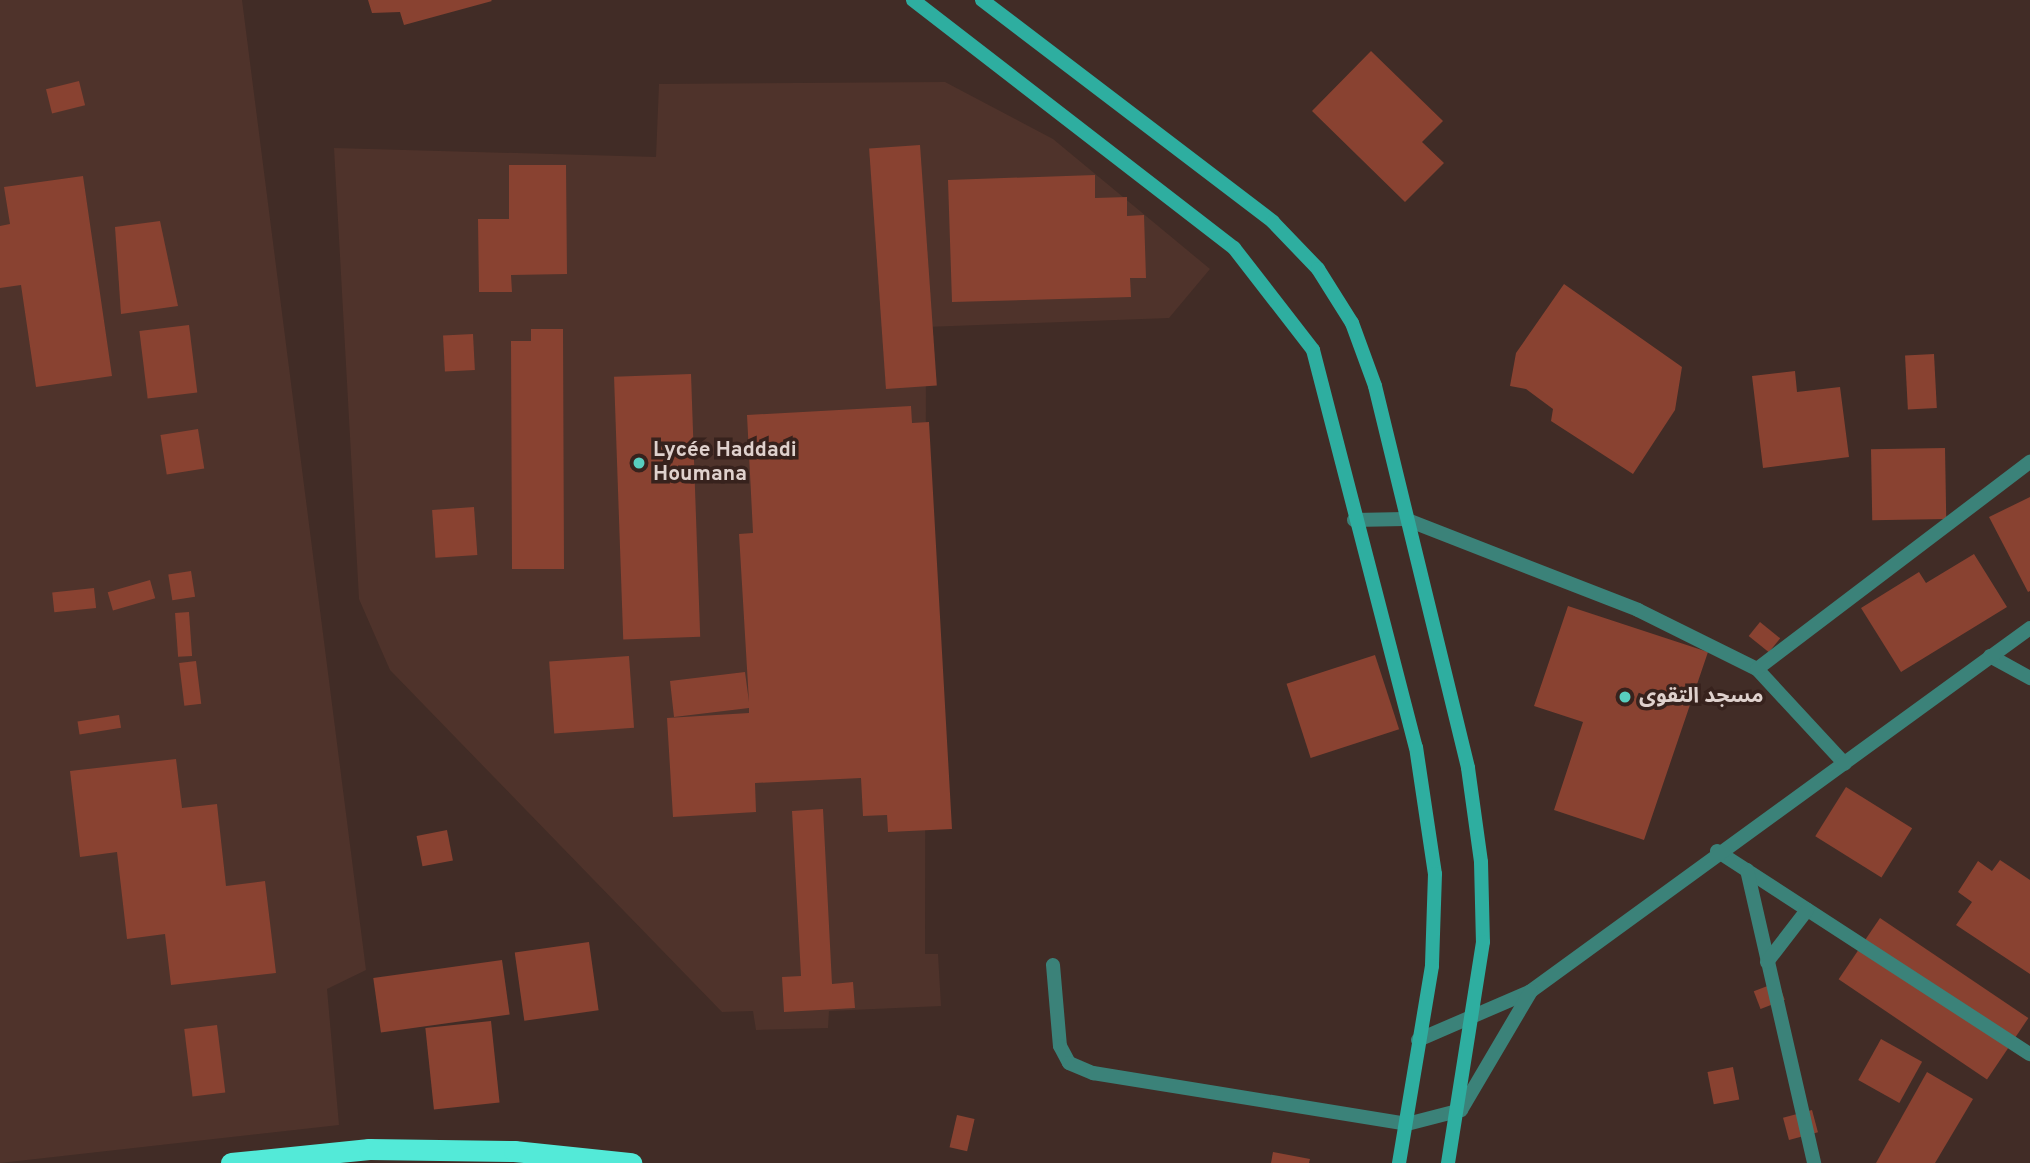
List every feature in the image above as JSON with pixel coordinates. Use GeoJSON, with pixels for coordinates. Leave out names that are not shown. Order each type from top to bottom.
{"type":"FeatureCollection","features":[{"type":"Feature","properties":{"kind":"highway"},"geometry":{"type":"LineString","coordinates":[[231,1163],[369,1149],[514,1152],[631,1163]]}},
{"type":"Feature","properties":{"kind":"street"},"geometry":{"type":"LineString","coordinates":[[913,0],[1234,248],[1278,297],[1313,350],[1354,520],[1416,747],[1435,874],[1432,966],[1418,1040],[1407,1124],[1398,1163]]}},
{"type":"Feature","properties":{"kind":"street"},"geometry":{"type":"LineString","coordinates":[[982,0],[1273,222],[1318,269],[1352,323],[1375,386],[1405,519],[1468,768],[1483,942],[1461,1110],[1448,1163]]}},
{"type":"Feature","properties":{"kind":"street"},"geometry":{"type":"LineString","coordinates":[[1756,669],[2030,462]]}},
{"type":"Feature","properties":{"kind":"street"},"geometry":{"type":"LineString","coordinates":[[1354,520],[1405,519],[1638,610],[1756,669],[1845,764]]}},
{"type":"Feature","properties":{"kind":"street"},"geometry":{"type":"LineString","coordinates":[[1418,1040],[1473,1020],[1531,991],[1717,851],[1845,764],[2030,628]]}},
{"type":"Feature","properties":{"kind":"street"},"geometry":{"type":"LineString","coordinates":[[1990,656],[2030,678]]}},
{"type":"Feature","properties":{"kind":"street"},"geometry":{"type":"LineString","coordinates":[[1717,851],[2030,1054]]}},
{"type":"Feature","properties":{"kind":"street"},"geometry":{"type":"LineString","coordinates":[[1746,870],[1814,1163]]}},
{"type":"Feature","properties":{"kind":"street"},"geometry":{"type":"LineString","coordinates":[[1768,962],[1807,910]]}},
{"type":"Feature","properties":{"kind":"street"},"geometry":{"type":"LineString","coordinates":[[1054,965],[1060,1046],[1069,1063],[1093,1073],[1407,1124],[1461,1110],[1531,991]]}},
{"type":"Feature","properties":{"kind":"shaded area"},"geometry":{"type":"Polygon","coordinates":[[[0,0],[242,0],[366,970],[327,989],[339,1125],[0,1163],[0,0]]]}},
{"type":"Feature","properties":{"kind":"shaded area","name":"Lycée Haddadi Houmana"},"geometry":{"type":"Polygon","coordinates":[[[945,82],[1053,139],[1210,269],[1169,318],[926,327],[925,954],[938,954],[941,1006],[829,1011],[828,1028],[756,1030],[753,1011],[722,1012],[390,670],[359,599],[334,148],[656,157],[659,84],[945,82]]]}},
{"type":"Feature","properties":{"kind":"building"},"geometry":{"type":"Polygon","coordinates":[[[368,0],[492,1],[404,25],[400,12],[372,13],[368,0]]]}},
{"type":"Feature","properties":{"kind":"building"},"geometry":{"type":"Polygon","coordinates":[[[1371,51],[1443,121],[1422,142],[1444,163],[1405,202],[1312,111],[1371,51]]]}},
{"type":"Feature","properties":{"kind":"building"},"geometry":{"type":"Polygon","coordinates":[[[79,81],[85,105],[52,113],[46,89],[79,81]]]}},
{"type":"Feature","properties":{"kind":"building"},"geometry":{"type":"Polygon","coordinates":[[[920,145],[937,385],[886,389],[869,149],[920,145]]]}},
{"type":"Feature","properties":{"kind":"building"},"geometry":{"type":"Polygon","coordinates":[[[509,165],[566,165],[567,274],[511,275],[512,292],[479,292],[478,219],[509,219],[509,165]]]}},
{"type":"Feature","properties":{"kind":"building"},"geometry":{"type":"Polygon","coordinates":[[[1095,175],[1095,198],[1127,197],[1127,216],[1144,215],[1146,278],[1130,278],[1131,297],[952,302],[948,180],[1095,175]]]}},
{"type":"Feature","properties":{"kind":"building"},"geometry":{"type":"Polygon","coordinates":[[[83,176],[112,376],[36,387],[21,285],[0,288],[0,226],[10,224],[4,187],[83,176]]]}},
{"type":"Feature","properties":{"kind":"building"},"geometry":{"type":"Polygon","coordinates":[[[160,221],[178,306],[121,314],[115,227],[160,221]]]}},
{"type":"Feature","properties":{"kind":"building"},"geometry":{"type":"Polygon","coordinates":[[[1564,284],[1682,367],[1675,410],[1633,474],[1551,421],[1553,409],[1526,389],[1510,386],[1516,353],[1564,284]]]}},
{"type":"Feature","properties":{"kind":"building"},"geometry":{"type":"Polygon","coordinates":[[[189,325],[197,392],[148,399],[139,331],[189,325]]]}},
{"type":"Feature","properties":{"kind":"building"},"geometry":{"type":"Polygon","coordinates":[[[531,329],[563,329],[564,569],[512,569],[511,341],[531,341],[531,329]]]}},
{"type":"Feature","properties":{"kind":"building"},"geometry":{"type":"Polygon","coordinates":[[[473,334],[475,370],[445,372],[443,336],[473,334]]]}},
{"type":"Feature","properties":{"kind":"building"},"geometry":{"type":"Polygon","coordinates":[[[1934,354],[1937,408],[1908,409],[1905,356],[1934,354]]]}},
{"type":"Feature","properties":{"kind":"building"},"geometry":{"type":"Polygon","coordinates":[[[1795,371],[1797,392],[1840,387],[1849,457],[1763,468],[1752,376],[1795,371]]]}},
{"type":"Feature","properties":{"kind":"building"},"geometry":{"type":"Polygon","coordinates":[[[691,374],[700,637],[623,640],[614,377],[691,374]]]}},
{"type":"Feature","properties":{"kind":"building"},"geometry":{"type":"Polygon","coordinates":[[[911,406],[912,423],[929,422],[952,829],[888,832],[887,815],[863,816],[861,778],[755,783],[756,812],[673,817],[667,718],[749,713],[749,708],[674,717],[670,681],[745,672],[749,702],[739,534],[753,533],[747,415],[911,406]]]}},
{"type":"Feature","properties":{"kind":"building"},"geometry":{"type":"Polygon","coordinates":[[[198,429],[204,469],[167,474],[160,435],[198,429]]]}},
{"type":"Feature","properties":{"kind":"building"},"geometry":{"type":"Polygon","coordinates":[[[1945,448],[1946,519],[1872,520],[1871,449],[1945,448]]]}},
{"type":"Feature","properties":{"kind":"building"},"geometry":{"type":"Polygon","coordinates":[[[2030,497],[2030,591],[2028,592],[1989,517],[2030,497]]]}},
{"type":"Feature","properties":{"kind":"building"},"geometry":{"type":"Polygon","coordinates":[[[474,507],[477,555],[435,558],[432,510],[474,507]]]}},
{"type":"Feature","properties":{"kind":"building"},"geometry":{"type":"Polygon","coordinates":[[[1974,554],[2007,607],[1901,672],[1861,608],[1919,572],[1926,583],[1974,554]]]}},
{"type":"Feature","properties":{"kind":"building"},"geometry":{"type":"Polygon","coordinates":[[[191,571],[195,597],[172,600],[168,575],[191,571]]]}},
{"type":"Feature","properties":{"kind":"building"},"geometry":{"type":"Polygon","coordinates":[[[150,580],[155,598],[113,610],[108,592],[150,580]]]}},
{"type":"Feature","properties":{"kind":"building"},"geometry":{"type":"Polygon","coordinates":[[[94,588],[96,608],[54,612],[52,592],[94,588]]]}},
{"type":"Feature","properties":{"kind":"building"},"geometry":{"type":"Polygon","coordinates":[[[1568,606],[1708,652],[1644,840],[1554,810],[1583,722],[1534,706],[1568,606]]]}},
{"type":"Feature","properties":{"kind":"building"},"geometry":{"type":"Polygon","coordinates":[[[189,612],[192,656],[178,657],[175,613],[189,612]]]}},
{"type":"Feature","properties":{"kind":"building"},"geometry":{"type":"Polygon","coordinates":[[[1760,622],[1780,638],[1769,652],[1749,636],[1760,622]]]}},
{"type":"Feature","properties":{"kind":"building"},"geometry":{"type":"Polygon","coordinates":[[[1375,655],[1399,729],[1311,758],[1287,684],[1375,655]]]}},
{"type":"Feature","properties":{"kind":"building"},"geometry":{"type":"Polygon","coordinates":[[[629,656],[634,728],[554,733],[549,662],[629,656]]]}},
{"type":"Feature","properties":{"kind":"building"},"geometry":{"type":"Polygon","coordinates":[[[196,661],[201,704],[184,706],[179,663],[196,661]]]}},
{"type":"Feature","properties":{"kind":"building"},"geometry":{"type":"Polygon","coordinates":[[[119,715],[121,728],[80,734],[78,722],[119,715]]]}},
{"type":"Feature","properties":{"kind":"building"},"geometry":{"type":"Polygon","coordinates":[[[176,759],[182,808],[217,804],[226,886],[265,881],[276,973],[171,985],[165,934],[127,939],[117,852],[80,857],[70,771],[176,759]]]}},
{"type":"Feature","properties":{"kind":"building"},"geometry":{"type":"Polygon","coordinates":[[[1846,787],[1912,828],[1881,878],[1815,836],[1846,787]]]}},
{"type":"Feature","properties":{"kind":"building"},"geometry":{"type":"Polygon","coordinates":[[[823,809],[832,984],[853,982],[855,1008],[784,1012],[782,977],[801,976],[792,811],[823,809]]]}},
{"type":"Feature","properties":{"kind":"building"},"geometry":{"type":"Polygon","coordinates":[[[447,830],[453,860],[422,866],[417,836],[447,830]]]}},
{"type":"Feature","properties":{"kind":"building"},"geometry":{"type":"Polygon","coordinates":[[[2000,860],[2030,880],[2030,974],[1956,925],[1972,902],[1958,892],[1978,861],[1992,871],[2000,860]]]}},
{"type":"Feature","properties":{"kind":"building"},"geometry":{"type":"Polygon","coordinates":[[[1880,918],[2028,1018],[1987,1079],[1839,979],[1880,918]]]}},
{"type":"Feature","properties":{"kind":"building"},"geometry":{"type":"Polygon","coordinates":[[[589,942],[599,1010],[524,1021],[515,952],[589,942]]]}},
{"type":"Feature","properties":{"kind":"building"},"geometry":{"type":"Polygon","coordinates":[[[502,960],[510,1014],[381,1033],[373,978],[502,960]]]}},
{"type":"Feature","properties":{"kind":"building"},"geometry":{"type":"Polygon","coordinates":[[[1778,982],[1785,1000],[1761,1009],[1754,991],[1778,982]]]}},
{"type":"Feature","properties":{"kind":"building"},"geometry":{"type":"Polygon","coordinates":[[[491,1021],[500,1103],[434,1109],[425,1028],[491,1021]]]}},
{"type":"Feature","properties":{"kind":"building"},"geometry":{"type":"Polygon","coordinates":[[[217,1025],[225,1092],[193,1097],[184,1029],[217,1025]]]}},
{"type":"Feature","properties":{"kind":"building"},"geometry":{"type":"Polygon","coordinates":[[[1881,1039],[1922,1062],[1899,1103],[1858,1080],[1881,1039]]]}},
{"type":"Feature","properties":{"kind":"building"},"geometry":{"type":"Polygon","coordinates":[[[1733,1067],[1739,1099],[1714,1104],[1707,1072],[1733,1067]]]}},
{"type":"Feature","properties":{"kind":"building"},"geometry":{"type":"Polygon","coordinates":[[[1927,1072],[1973,1099],[1935,1163],[1876,1163],[1927,1072]]]}},
{"type":"Feature","properties":{"kind":"building"},"geometry":{"type":"Polygon","coordinates":[[[1812,1110],[1818,1132],[1789,1140],[1783,1118],[1812,1110]]]}},
{"type":"Feature","properties":{"kind":"building"},"geometry":{"type":"Polygon","coordinates":[[[957,1115],[975,1119],[967,1151],[950,1147],[957,1115]]]}},
{"type":"Feature","properties":{"kind":"building"},"geometry":{"type":"Polygon","coordinates":[[[1273,1152],[1310,1159],[1309,1163],[1271,1163],[1273,1152]]]}},
{"type":"Feature","properties":{"kind":"place","name":"Lycée Haddadi Houmana"},"geometry":{"type":"Point","coordinates":[639,463]}},
{"type":"Feature","properties":{"kind":"place","name":"مسجد التقوى"},"geometry":{"type":"Point","coordinates":[1625,697]}}]}
